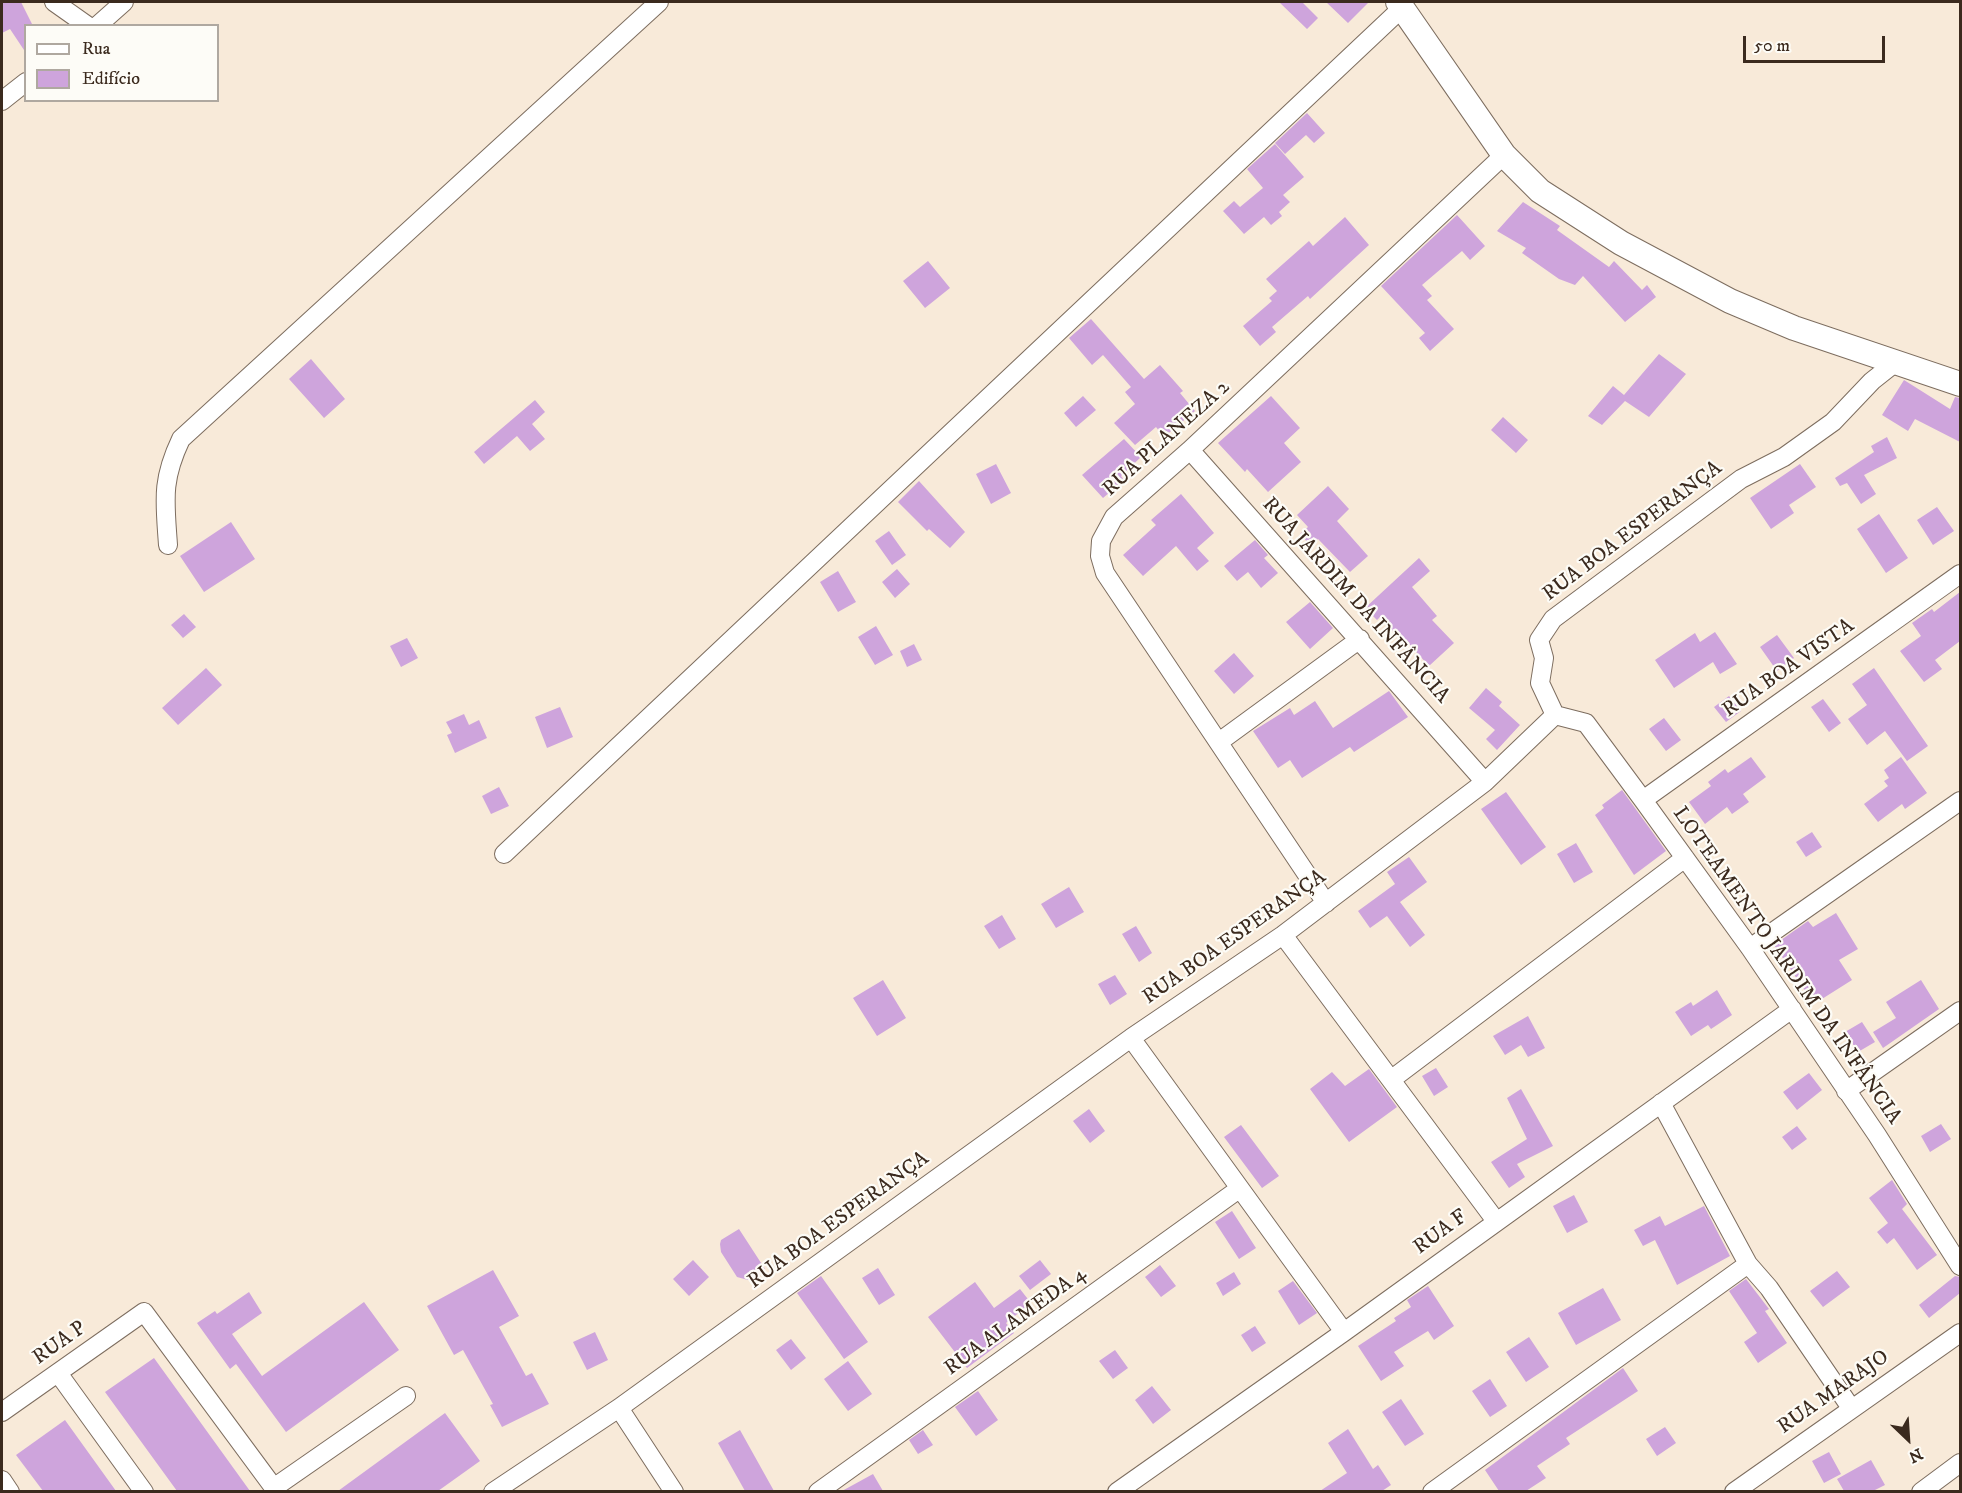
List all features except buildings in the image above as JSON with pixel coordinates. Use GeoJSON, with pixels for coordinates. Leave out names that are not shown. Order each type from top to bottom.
{"type":"FeatureCollection","features":[{"type":"Feature","properties":{"kind":"street"},"geometry":{"type":"LineString","coordinates":[[54,2],[85,24]]}},
{"type":"Feature","properties":{"kind":"street"},"geometry":{"type":"LineString","coordinates":[[99,24],[124,2]]}},
{"type":"Feature","properties":{"kind":"street"},"geometry":{"type":"LineString","coordinates":[[168,545],[164,494],[166,475],[181,439],[659,2]]}},
{"type":"Feature","properties":{"kind":"street"},"geometry":{"type":"LineString","coordinates":[[504,854],[1400,4],[1504,155],[1540,191],[1621,243],[1730,301],[1794,328],[1960,384]]}},
{"type":"Feature","properties":{"kind":"street"},"geometry":{"type":"LineString","coordinates":[[2,100],[24,84]]}},
{"type":"Feature","properties":{"kind":"street","name":"RUA PLANEZA 2"},"geometry":{"type":"LineString","coordinates":[[1326,903],[1105,573],[1100,556],[1101,541],[1114,517],[1190,450],[1504,155]]}},
{"type":"Feature","properties":{"kind":"street","name":"RUA BOA ESPERANÇA"},"geometry":{"type":"LineString","coordinates":[[493,1491],[619,1408],[1131,1038],[1283,935],[1485,782],[1555,715],[1540,683],[1544,658],[1539,639],[1553,619],[1741,479],[1784,457],[1833,423],[1872,381],[1896,362]]}},
{"type":"Feature","properties":{"kind":"street","name":"RUA JARDIM DA INFÂNCIA"},"geometry":{"type":"LineString","coordinates":[[1190,450],[1485,782]]}},
{"type":"Feature","properties":{"kind":"street","name":"RUA BOA VISTA"},"geometry":{"type":"LineString","coordinates":[[1643,800],[1960,574]]}},
{"type":"Feature","properties":{"kind":"street"},"geometry":{"type":"LineString","coordinates":[[1219,742],[1360,639]]}},
{"type":"Feature","properties":{"kind":"street","name":"LOTEAMENTO JARDIM DA INFÂNCIA"},"geometry":{"type":"LineString","coordinates":[[1555,715],[1586,723],[1643,800],[1792,1009],[1960,1266]]}},
{"type":"Feature","properties":{"kind":"street"},"geometry":{"type":"LineString","coordinates":[[1750,948],[1960,801]]}},
{"type":"Feature","properties":{"kind":"street"},"geometry":{"type":"LineString","coordinates":[[1392,1079],[1685,858]]}},
{"type":"Feature","properties":{"kind":"street"},"geometry":{"type":"LineString","coordinates":[[1283,935],[1496,1221]]}},
{"type":"Feature","properties":{"kind":"street","name":"RUA F"},"geometry":{"type":"LineString","coordinates":[[1117,1491],[1344,1332],[1792,1009]]}},
{"type":"Feature","properties":{"kind":"street"},"geometry":{"type":"LineString","coordinates":[[1846,1091],[1960,1011]]}},
{"type":"Feature","properties":{"kind":"street"},"geometry":{"type":"LineString","coordinates":[[1131,1038],[1344,1332]]}},
{"type":"Feature","properties":{"kind":"street"},"geometry":{"type":"LineString","coordinates":[[1661,1103],[1748,1264],[1769,1288],[1851,1408]]}},
{"type":"Feature","properties":{"kind":"street","name":"RUA ALAMEDA 4"},"geometry":{"type":"LineString","coordinates":[[818,1491],[1239,1189]]}},
{"type":"Feature","properties":{"kind":"street"},"geometry":{"type":"LineString","coordinates":[[1432,1491],[1748,1264]]}},
{"type":"Feature","properties":{"kind":"street","name":"RUA P"},"geometry":{"type":"LineString","coordinates":[[2,1412],[144,1312],[276,1489]]}},
{"type":"Feature","properties":{"kind":"street","name":"RUA MARAJO"},"geometry":{"type":"LineString","coordinates":[[1734,1491],[1960,1333]]}},
{"type":"Feature","properties":{"kind":"street"},"geometry":{"type":"LineString","coordinates":[[58,1373],[144,1491]]}},
{"type":"Feature","properties":{"kind":"street"},"geometry":{"type":"LineString","coordinates":[[276,1489],[406,1396]]}},
{"type":"Feature","properties":{"kind":"street"},"geometry":{"type":"LineString","coordinates":[[619,1408],[674,1491]]}},
{"type":"Feature","properties":{"kind":"street"},"geometry":{"type":"LineString","coordinates":[[1921,1491],[1960,1463]]}},
{"type":"Feature","properties":{"kind":"street"},"geometry":{"type":"LineString","coordinates":[[2,1480],[10,1491]]}}]}
